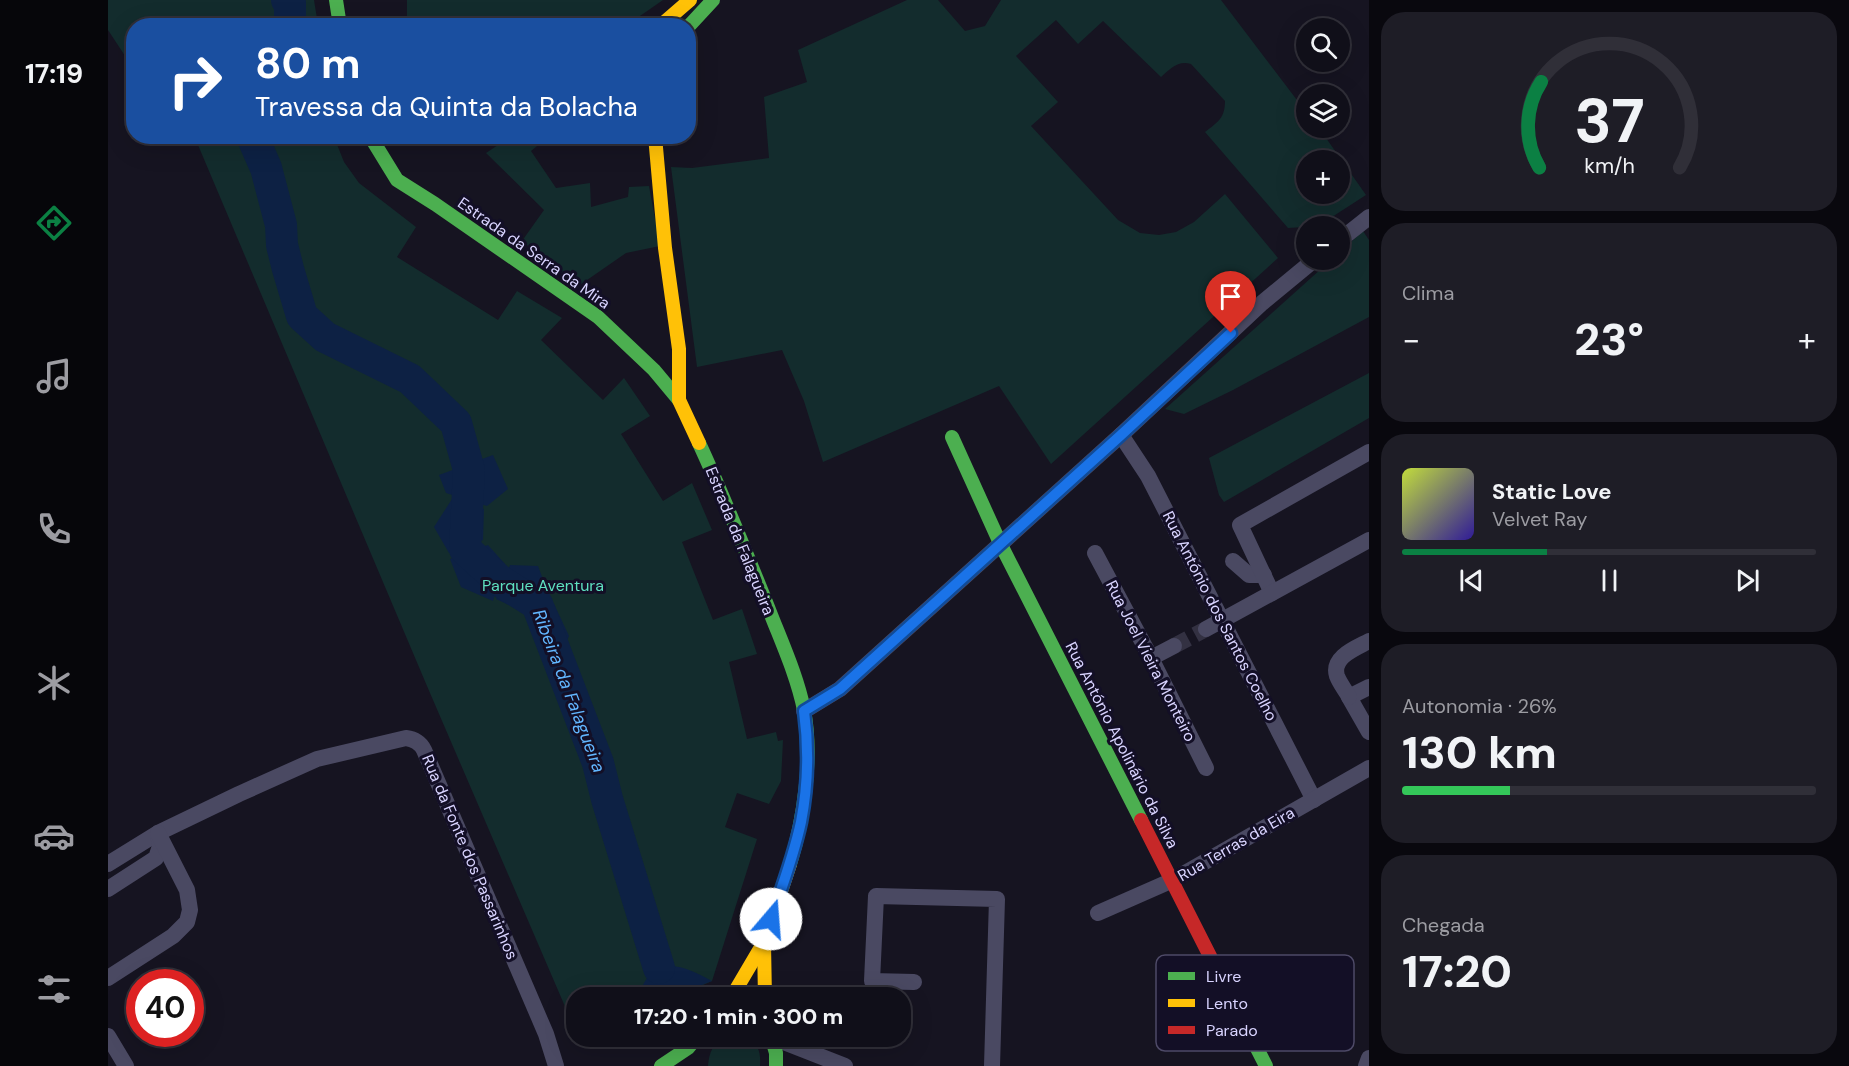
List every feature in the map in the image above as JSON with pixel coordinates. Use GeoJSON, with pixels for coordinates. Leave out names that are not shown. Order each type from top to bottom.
{"type":"FeatureCollection","features":[{"type":"Feature","properties":{"kind":"street"},"geometry":{"type":"LineString","coordinates":[[336,0],[339,18]]}},
{"type":"Feature","properties":{"kind":"street"},"geometry":{"type":"LineString","coordinates":[[672,18],[690,0]]}},
{"type":"Feature","properties":{"kind":"street"},"geometry":{"type":"LineString","coordinates":[[696,18],[713,0]]}},
{"type":"Feature","properties":{"kind":"street","name":"Estrada da Serra da Mira"},"geometry":{"type":"LineString","coordinates":[[378,144],[397,180],[598,317],[647,363],[679,400]]}},
{"type":"Feature","properties":{"kind":"street","name":"Estrada da Falagueira"},"geometry":{"type":"LineString","coordinates":[[656,144],[665,248],[679,349],[679,400],[726,501],[795,679],[804,711],[807,748],[801,822],[764,942],[737,987]]}},
{"type":"Feature","properties":{"kind":"street"},"geometry":{"type":"LineString","coordinates":[[1350,232],[1369,217]]}},
{"type":"Feature","properties":{"kind":"street"},"geometry":{"type":"LineString","coordinates":[[804,711],[840,689],[1121,435],[1262,303],[1302,270]]}},
{"type":"Feature","properties":{"kind":"street","name":"Rua António dos Santos Coelho"},"geometry":{"type":"LineString","coordinates":[[1121,435],[1148,476],[1314,800]]}},
{"type":"Feature","properties":{"kind":"street","name":"Rua António Apolinário da Silva"},"geometry":{"type":"LineString","coordinates":[[952,437],[1000,543],[1210,955]]}},
{"type":"Feature","properties":{"kind":"street"},"geometry":{"type":"LineString","coordinates":[[1272,593],[1240,525],[1369,452]]}},
{"type":"Feature","properties":{"kind":"street"},"geometry":{"type":"LineString","coordinates":[[1206,629],[1369,540]]}},
{"type":"Feature","properties":{"kind":"street","name":"Rua Joel Vieira Monteiro"},"geometry":{"type":"LineString","coordinates":[[1095,553],[1206,768]]}},
{"type":"Feature","properties":{"kind":"street"},"geometry":{"type":"LineString","coordinates":[[1233,561],[1249,576],[1264,575]]}},
{"type":"Feature","properties":{"kind":"street"},"geometry":{"type":"LineString","coordinates":[[1369,641],[1346,653],[1336,668],[1337,676],[1369,732]]}},
{"type":"Feature","properties":{"kind":"street"},"geometry":{"type":"LineString","coordinates":[[1151,658],[1174,646]]}},
{"type":"Feature","properties":{"kind":"street"},"geometry":{"type":"LineString","coordinates":[[1349,697],[1369,687]]}},
{"type":"Feature","properties":{"kind":"street","name":"Rua da Fonte dos Passarinhos"},"geometry":{"type":"LineString","coordinates":[[108,864],[158,833],[317,759],[406,738],[415,740],[422,745],[546,1034],[556,1066]]}},
{"type":"Feature","properties":{"kind":"street","name":"Rua Terras da Eira"},"geometry":{"type":"LineString","coordinates":[[1098,913],[1173,880],[1369,768]]}},
{"type":"Feature","properties":{"kind":"street"},"geometry":{"type":"LineString","coordinates":[[108,889],[156,858],[160,846],[158,833]]}},
{"type":"Feature","properties":{"kind":"street"},"geometry":{"type":"LineString","coordinates":[[108,978],[173,936],[187,922],[190,910],[187,890],[158,833]]}},
{"type":"Feature","properties":{"kind":"street"},"geometry":{"type":"LineString","coordinates":[[914,982],[872,981],[876,896],[997,899],[992,1066]]}},
{"type":"Feature","properties":{"kind":"street","name":"Estrada da Falagueira"},"geometry":{"type":"LineString","coordinates":[[764,942],[765,987]]}},
{"type":"Feature","properties":{"kind":"street"},"geometry":{"type":"LineString","coordinates":[[108,1036],[126,1066]]}},
{"type":"Feature","properties":{"kind":"street"},"geometry":{"type":"LineString","coordinates":[[661,1066],[689,1047]]}},
{"type":"Feature","properties":{"kind":"street"},"geometry":{"type":"LineString","coordinates":[[693,1066],[694,1047]]}},
{"type":"Feature","properties":{"kind":"street"},"geometry":{"type":"LineString","coordinates":[[774,1047],[776,1066]]}},
{"type":"Feature","properties":{"kind":"street"},"geometry":{"type":"LineString","coordinates":[[797,1047],[845,1066]]}},
{"type":"Feature","properties":{"kind":"street","name":"Rua António Apolinário da Silva"},"geometry":{"type":"LineString","coordinates":[[1258,1051],[1266,1066]]}},
{"type":"Feature","properties":{"kind":"street"},"geometry":{"type":"LineString","coordinates":[[1366,1066],[1369,1058]]}},
{"type":"Feature","properties":{"kind":"green space"},"geometry":{"type":"Polygon","coordinates":[[[108,0],[314,0],[317,18],[126,18],[126,57],[108,30],[108,0]]]}},
{"type":"Feature","properties":{"kind":"green space"},"geometry":{"type":"Polygon","coordinates":[[[407,0],[663,0],[637,18],[407,18],[407,0]]]}},
{"type":"Feature","properties":{"kind":"green space"},"geometry":{"type":"Polygon","coordinates":[[[907,0],[938,0],[965,31],[985,26],[1001,0],[1221,0],[1296,99],[1296,138],[1326,138],[1334,150],[1296,150],[1296,204],[1350,204],[1350,172],[1366,195],[1333,216],[1296,216],[1296,227],[1288,228],[1205,132],[1220,119],[1224,112],[1225,101],[1191,64],[1178,64],[1161,77],[1103,21],[1078,44],[1056,20],[1016,56],[1058,102],[1031,126],[1118,220],[1140,233],[1159,235],[1176,232],[1194,222],[1225,194],[1278,258],[1051,464],[999,386],[823,462],[804,401],[782,350],[697,367],[671,167],[692,168],[769,158],[764,97],[807,82],[798,50],[907,0]]]}},
{"type":"Feature","properties":{"kind":"green space","name":"Parque Aventura"},"geometry":{"type":"Polygon","coordinates":[[[198,144],[337,144],[344,162],[359,183],[416,227],[397,257],[498,320],[517,291],[562,318],[541,340],[603,400],[624,378],[650,416],[621,434],[663,501],[692,483],[712,530],[682,542],[713,620],[742,609],[757,654],[729,662],[747,739],[776,732],[778,741],[783,740],[781,781],[769,804],[737,793],[725,827],[757,839],[712,981],[697,987],[566,987],[566,1009],[198,144]]]}},
{"type":"Feature","properties":{"kind":"green space"},"geometry":{"type":"Polygon","coordinates":[[[500,144],[540,144],[531,151],[556,188],[590,183],[591,207],[628,197],[629,187],[649,186],[660,246],[626,253],[577,287],[522,241],[544,210],[486,153],[500,144]]]}},
{"type":"Feature","properties":{"kind":"green space"},"geometry":{"type":"Polygon","coordinates":[[[1363,231],[1369,240],[1369,317],[1184,414],[1165,409],[1320,270],[1350,270],[1350,243],[1363,231]]]}},
{"type":"Feature","properties":{"kind":"green space"},"geometry":{"type":"Polygon","coordinates":[[[1369,373],[1369,418],[1224,502],[1219,495],[1209,458],[1369,373]]]}},
{"type":"Feature","properties":{"kind":"green space"},"geometry":{"type":"Polygon","coordinates":[[[757,1047],[760,1066],[708,1066],[712,1048],[757,1047]]]}},
{"type":"Feature","properties":{"kind":"water"},"geometry":{"type":"Polygon","coordinates":[[[493,455],[508,489],[487,506],[446,493],[439,475],[493,455]]]}},
{"type":"Feature","properties":{"kind":"water"},"geometry":{"type":"Polygon","coordinates":[[[452,499],[484,509],[483,540],[449,553],[434,527],[452,499]]]}},
{"type":"Feature","properties":{"kind":"water"},"geometry":{"type":"Polygon","coordinates":[[[488,545],[505,564],[493,601],[461,587],[450,559],[488,545]]]}},
{"type":"Feature","properties":{"kind":"water"},"geometry":{"type":"Polygon","coordinates":[[[510,565],[538,566],[550,598],[522,611],[496,599],[510,565]]]}},
{"type":"Feature","properties":{"kind":"water"},"geometry":{"type":"Polygon","coordinates":[[[554,604],[569,636],[565,645],[547,651],[541,647],[527,616],[554,604]]]}},
{"type":"Feature","properties":{"kind":"water"},"geometry":{"type":"Polygon","coordinates":[[[666,966],[684,968],[712,981],[697,987],[643,987],[648,977],[666,966]]]}},
{"type":"Feature","properties":{"kind":"waterway","name":"Ribeira da Falagueira"},"geometry":{"type":"LineString","coordinates":[[287,0],[290,3],[290,18]]}},
{"type":"Feature","properties":{"kind":"waterway","name":"Ribeira da Falagueira"},"geometry":{"type":"LineString","coordinates":[[256,144],[266,168],[281,225],[282,245],[302,316],[325,337],[410,379],[456,423],[469,470],[465,549],[500,581],[537,604],[598,763],[659,968]]}},
{"type":"Feature","properties":{"kind":"tunnel"},"geometry":{"type":"LineString","coordinates":[[1174,646],[1206,629]]}},
{"type":"Feature","properties":{"kind":"traffic: fast"},"geometry":{"type":"LineString","coordinates":[[336,0],[339,18]]}},
{"type":"Feature","properties":{"kind":"traffic: fast"},"geometry":{"type":"LineString","coordinates":[[696,18],[713,0]]}},
{"type":"Feature","properties":{"kind":"traffic: fast"},"geometry":{"type":"LineString","coordinates":[[375,144],[397,180],[598,317],[654,370],[679,400]]}},
{"type":"Feature","properties":{"kind":"traffic: fast"},"geometry":{"type":"LineString","coordinates":[[952,437],[1000,543],[1141,820]]}},
{"type":"Feature","properties":{"kind":"traffic: fast"},"geometry":{"type":"LineString","coordinates":[[699,443],[783,645],[804,710],[808,748],[806,788],[790,864]]}},
{"type":"Feature","properties":{"kind":"traffic: fast"},"geometry":{"type":"LineString","coordinates":[[661,1066],[689,1047]]}},
{"type":"Feature","properties":{"kind":"traffic: fast"},"geometry":{"type":"LineString","coordinates":[[774,1047],[776,1066]]}},
{"type":"Feature","properties":{"kind":"traffic: fast"},"geometry":{"type":"LineString","coordinates":[[1258,1051],[1266,1066]]}},
{"type":"Feature","properties":{"kind":"traffic: slow"},"geometry":{"type":"LineString","coordinates":[[669,18],[690,0]]}},
{"type":"Feature","properties":{"kind":"traffic: slow"},"geometry":{"type":"LineString","coordinates":[[656,144],[665,248],[679,349],[679,400],[699,443]]}},
{"type":"Feature","properties":{"kind":"traffic: slow"},"geometry":{"type":"LineString","coordinates":[[737,987],[764,942],[790,864]]}},
{"type":"Feature","properties":{"kind":"traffic: slow"},"geometry":{"type":"LineString","coordinates":[[764,944],[765,987]]}},
{"type":"Feature","properties":{"kind":"traffic: jam"},"geometry":{"type":"LineString","coordinates":[[1141,820],[1209,955]]}},
{"type":"Feature","properties":{"kind":"route"},"geometry":{"type":"LineString","coordinates":[[771,919],[801,822],[807,748],[804,711],[840,689],[1231,333]]}}]}
